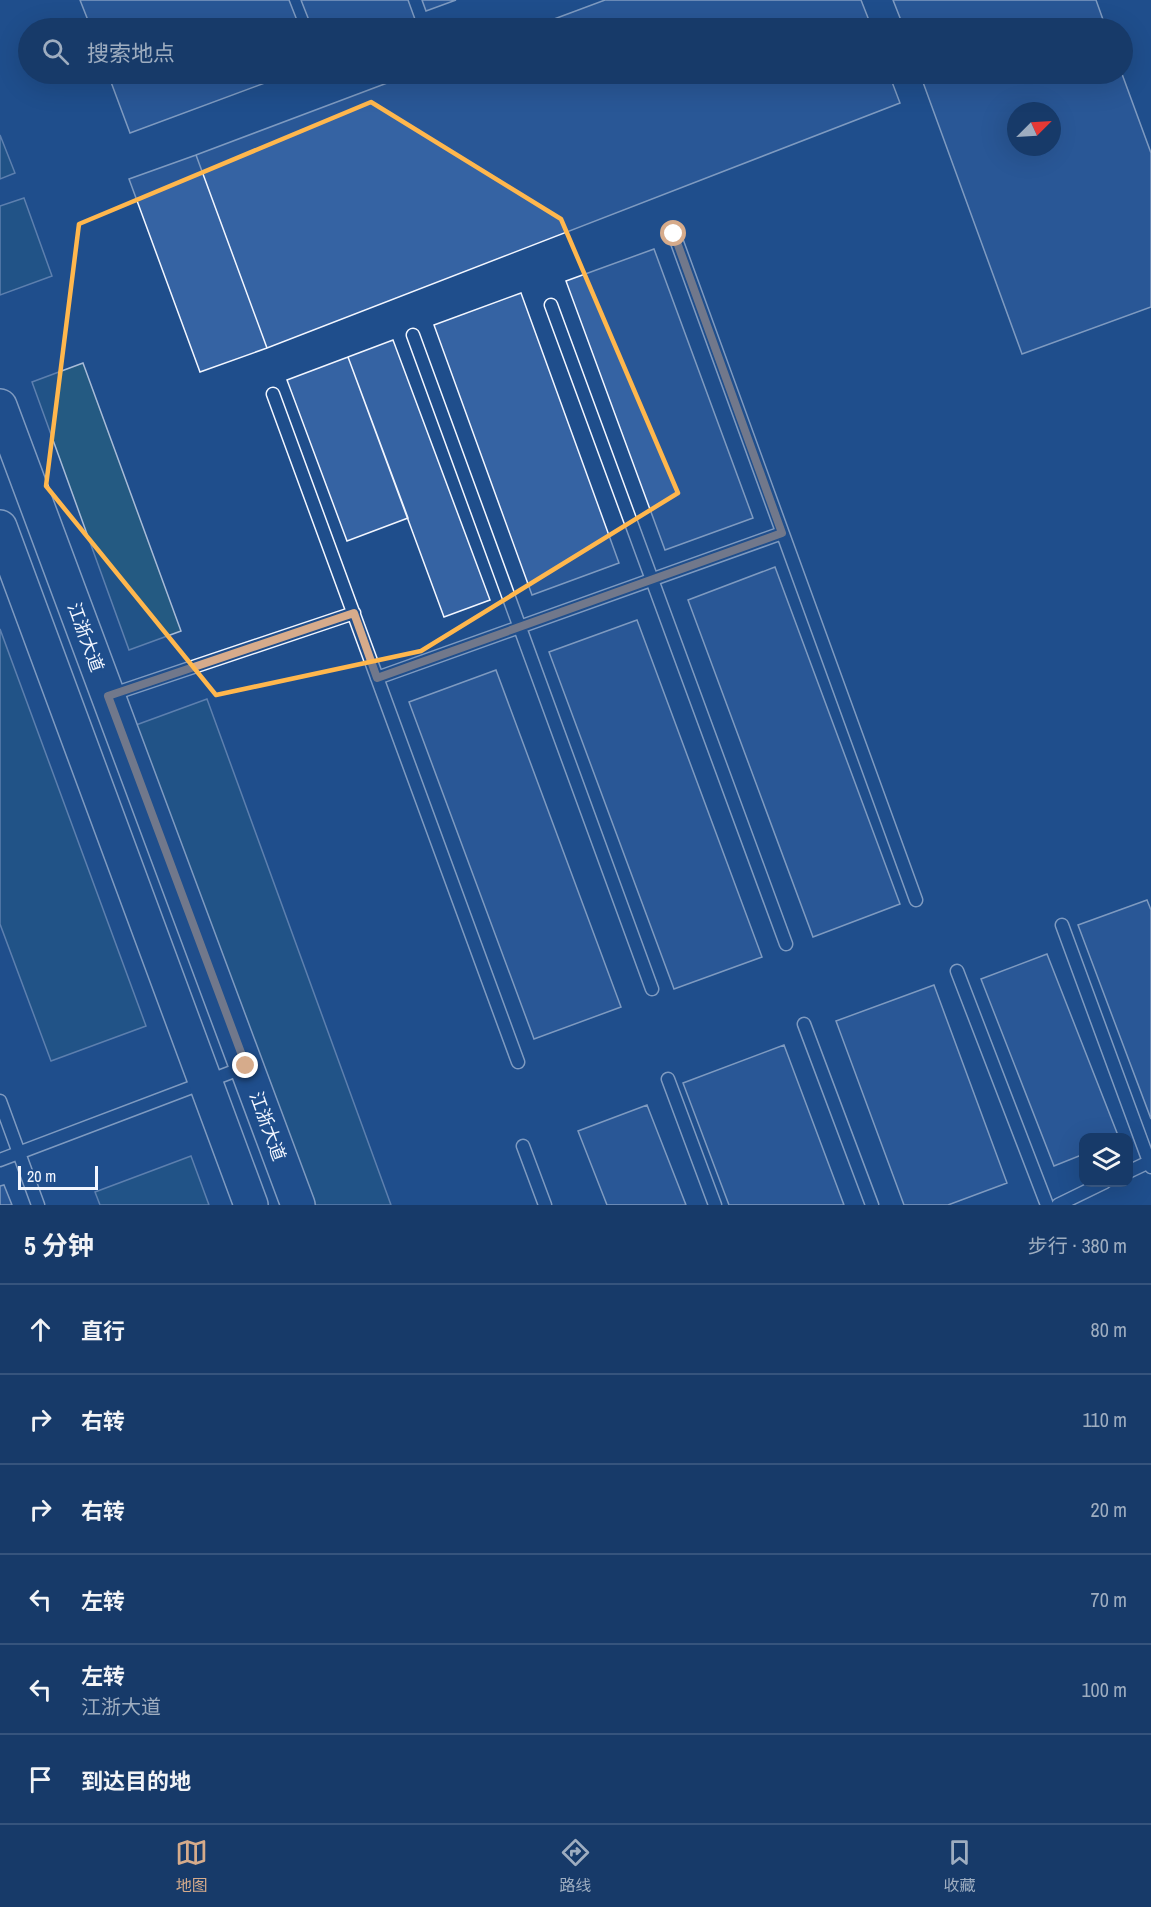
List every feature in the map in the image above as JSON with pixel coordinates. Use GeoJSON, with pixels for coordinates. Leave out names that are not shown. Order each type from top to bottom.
{"type":"FeatureCollection","features":[{"type":"Feature","properties":{"kind":"main road","name":"江浙大道"},"geometry":{"type":"LineString","coordinates":[[0,406],[298,1205]]}},
{"type":"Feature","properties":{"kind":"main road"},"geometry":{"type":"LineString","coordinates":[[0,527],[251,1205]]}},
{"type":"Feature","properties":{"kind":"lane"},"geometry":{"type":"LineString","coordinates":[[674,234],[916,900]]}},
{"type":"Feature","properties":{"kind":"lane"},"geometry":{"type":"LineString","coordinates":[[551,305],[786,944]]}},
{"type":"Feature","properties":{"kind":"lane"},"geometry":{"type":"LineString","coordinates":[[413,335],[652,989]]}},
{"type":"Feature","properties":{"kind":"lane"},"geometry":{"type":"LineString","coordinates":[[273,394],[518,1062]]}},
{"type":"Feature","properties":{"kind":"lane"},"geometry":{"type":"LineString","coordinates":[[377,678],[782,533]]}},
{"type":"Feature","properties":{"kind":"lane"},"geometry":{"type":"LineString","coordinates":[[108,696],[354,613]]}},
{"type":"Feature","properties":{"kind":"lane"},"geometry":{"type":"LineString","coordinates":[[1062,925],[1150,1165],[1133,1170]]}},
{"type":"Feature","properties":{"kind":"lane"},"geometry":{"type":"LineString","coordinates":[[957,971],[1047,1205]]}},
{"type":"Feature","properties":{"kind":"lane"},"geometry":{"type":"LineString","coordinates":[[804,1024],[872,1205]]}},
{"type":"Feature","properties":{"kind":"lane"},"geometry":{"type":"LineString","coordinates":[[0,1160],[246,1066]]}},
{"type":"Feature","properties":{"kind":"lane"},"geometry":{"type":"LineString","coordinates":[[668,1079],[715,1205]]}},
{"type":"Feature","properties":{"kind":"lane"},"geometry":{"type":"LineString","coordinates":[[0,1101],[38,1205]]}},
{"type":"Feature","properties":{"kind":"lane"},"geometry":{"type":"LineString","coordinates":[[523,1146],[545,1205]]}},
{"type":"Feature","properties":{"kind":"lane"},"geometry":{"type":"LineString","coordinates":[[1058,1205],[1096,1187]]}},
{"type":"Feature","properties":{"kind":"highlighted area"},"geometry":{"type":"Polygon","coordinates":[[[371,102],[561,219],[678,493],[421,651],[216,695],[46,486],[79,224],[371,102]]]}},
{"type":"Feature","properties":{"kind":"shaded area"},"geometry":{"type":"Polygon","coordinates":[[[0,135],[15,173],[0,179],[0,135]]]}},
{"type":"Feature","properties":{"kind":"shaded area"},"geometry":{"type":"Polygon","coordinates":[[[24,198],[52,276],[0,295],[0,206],[24,198]]]}},
{"type":"Feature","properties":{"kind":"shaded area"},"geometry":{"type":"Polygon","coordinates":[[[83,363],[181,631],[129,650],[32,382],[83,363]]]}},
{"type":"Feature","properties":{"kind":"shaded area"},"geometry":{"type":"Polygon","coordinates":[[[0,629],[146,1026],[51,1061],[0,924],[0,629]]]}},
{"type":"Feature","properties":{"kind":"shaded area"},"geometry":{"type":"Polygon","coordinates":[[[207,699],[391,1205],[311,1205],[136,725],[207,699]]]}},
{"type":"Feature","properties":{"kind":"shaded area"},"geometry":{"type":"Polygon","coordinates":[[[191,1156],[209,1205],[100,1205],[95,1192],[191,1156]]]}},
{"type":"Feature","properties":{"kind":"building"},"geometry":{"type":"Polygon","coordinates":[[[80,0],[289,0],[296,18],[87,18],[80,0]]]}},
{"type":"Feature","properties":{"kind":"building"},"geometry":{"type":"Polygon","coordinates":[[[301,0],[408,0],[415,18],[308,18],[301,0]]]}},
{"type":"Feature","properties":{"kind":"building"},"geometry":{"type":"Polygon","coordinates":[[[422,0],[456,0],[426,11],[422,0]]]}},
{"type":"Feature","properties":{"kind":"building"},"geometry":{"type":"Polygon","coordinates":[[[605,0],[861,0],[868,18],[557,18],[605,0]]]}},
{"type":"Feature","properties":{"kind":"building"},"geometry":{"type":"Polygon","coordinates":[[[893,0],[1096,0],[1102,18],[900,18],[893,0]]]}},
{"type":"Feature","properties":{"kind":"building"},"geometry":{"type":"Polygon","coordinates":[[[112,84],[262,84],[130,133],[112,84]]]}},
{"type":"Feature","properties":{"kind":"building"},"geometry":{"type":"Polygon","coordinates":[[[384,84],[893,84],[900,103],[267,348],[196,155],[384,84]]]}},
{"type":"Feature","properties":{"kind":"building"},"geometry":{"type":"Polygon","coordinates":[[[924,84],[1126,84],[1151,153],[1151,307],[1022,354],[924,84]]]}},
{"type":"Feature","properties":{"kind":"building"},"geometry":{"type":"Polygon","coordinates":[[[196,155],[267,348],[200,372],[129,179],[196,155]]]}},
{"type":"Feature","properties":{"kind":"building"},"geometry":{"type":"Polygon","coordinates":[[[654,249],[753,518],[665,550],[566,281],[654,249]]]}},
{"type":"Feature","properties":{"kind":"building"},"geometry":{"type":"Polygon","coordinates":[[[521,293],[619,563],[532,595],[434,325],[521,293]]]}},
{"type":"Feature","properties":{"kind":"building"},"geometry":{"type":"Polygon","coordinates":[[[393,340],[490,600],[444,617],[348,357],[393,340]]]}},
{"type":"Feature","properties":{"kind":"building"},"geometry":{"type":"Polygon","coordinates":[[[348,357],[408,518],[347,541],[287,380],[348,357]]]}},
{"type":"Feature","properties":{"kind":"building"},"geometry":{"type":"Polygon","coordinates":[[[775,567],[900,904],[813,937],[688,600],[775,567]]]}},
{"type":"Feature","properties":{"kind":"building"},"geometry":{"type":"Polygon","coordinates":[[[637,620],[762,957],[674,989],[549,652],[637,620]]]}},
{"type":"Feature","properties":{"kind":"building"},"geometry":{"type":"Polygon","coordinates":[[[496,670],[621,1007],[534,1039],[409,702],[496,670]]]}},
{"type":"Feature","properties":{"kind":"building"},"geometry":{"type":"Polygon","coordinates":[[[1147,900],[1151,910],[1151,1119],[1078,925],[1147,900]]]}},
{"type":"Feature","properties":{"kind":"building"},"geometry":{"type":"Polygon","coordinates":[[[1047,954],[1117,1133],[1079,1133],[1079,1156],[1054,1166],[981,979],[1047,954]]]}},
{"type":"Feature","properties":{"kind":"building"},"geometry":{"type":"Polygon","coordinates":[[[934,985],[1007,1183],[948,1205],[904,1205],[836,1021],[934,985]]]}},
{"type":"Feature","properties":{"kind":"building"},"geometry":{"type":"Polygon","coordinates":[[[784,1045],[844,1205],[729,1205],[683,1083],[784,1045]]]}},
{"type":"Feature","properties":{"kind":"building"},"geometry":{"type":"Polygon","coordinates":[[[647,1105],[686,1205],[607,1205],[578,1131],[647,1105]]]}},
{"type":"Feature","properties":{"kind":"building"},"geometry":{"type":"Polygon","coordinates":[[[4,1185],[12,1205],[0,1205],[0,1186],[4,1185]]]}},
{"type":"Feature","properties":{"kind":"route"},"geometry":{"type":"LineString","coordinates":[[246,1066],[108,696],[354,613],[377,678],[782,533],[674,234]]}}]}
